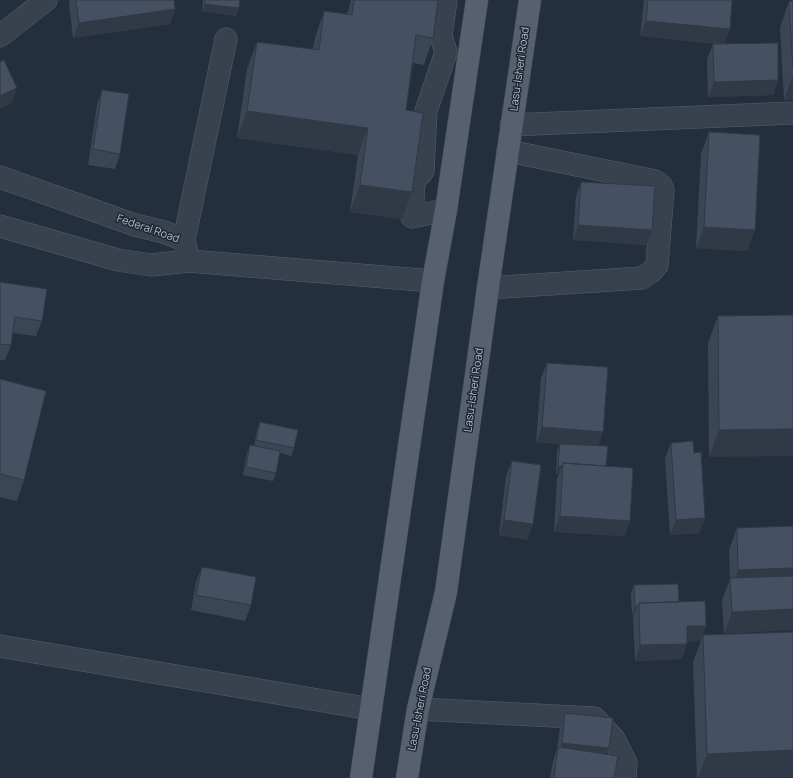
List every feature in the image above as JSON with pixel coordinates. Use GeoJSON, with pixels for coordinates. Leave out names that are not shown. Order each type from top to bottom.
{"type":"FeatureCollection","features":[{"type":"Feature","properties":{"kind":"main road","name":"Lasu-Isheri Road"},"geometry":{"type":"LineString","coordinates":[[407,778],[418,709],[446,592],[530,0]]}},
{"type":"Feature","properties":{"kind":"main road"},"geometry":{"type":"LineString","coordinates":[[361,778],[433,281],[446,210],[473,7]]}},
{"type":"Feature","properties":{"kind":"street"},"geometry":{"type":"LineString","coordinates":[[0,36],[46,0]]}},
{"type":"Feature","properties":{"kind":"street"},"geometry":{"type":"LineString","coordinates":[[446,0],[441,36],[446,52],[426,111],[423,171],[414,181],[412,217],[446,210]]}},
{"type":"Feature","properties":{"kind":"street"},"geometry":{"type":"LineString","coordinates":[[184,240],[226,40]]}},
{"type":"Feature","properties":{"kind":"street"},"geometry":{"type":"LineString","coordinates":[[511,126],[793,113]]}},
{"type":"Feature","properties":{"kind":"street"},"geometry":{"type":"LineString","coordinates":[[488,288],[642,278],[651,272],[657,265],[663,190],[660,184],[655,181],[508,151]]}},
{"type":"Feature","properties":{"kind":"street","name":"Federal Road"},"geometry":{"type":"LineString","coordinates":[[0,177],[135,225],[164,232],[184,240],[189,261],[151,265],[118,260],[0,226]]}},
{"type":"Feature","properties":{"kind":"street"},"geometry":{"type":"LineString","coordinates":[[189,261],[433,281]]}},
{"type":"Feature","properties":{"kind":"street"},"geometry":{"type":"LineString","coordinates":[[0,646],[371,709]]}},
{"type":"Feature","properties":{"kind":"street"},"geometry":{"type":"LineString","coordinates":[[418,709],[594,718],[614,739],[626,763],[625,778]]}},
{"type":"Feature","properties":{"kind":"building"},"geometry":{"type":"Polygon","coordinates":[[[76,0],[174,0],[175,9],[79,23],[76,0]]]}},
{"type":"Feature","properties":{"kind":"building"},"geometry":{"type":"Polygon","coordinates":[[[205,0],[240,0],[239,8],[205,4],[205,0]]]}},
{"type":"Feature","properties":{"kind":"building"},"geometry":{"type":"Polygon","coordinates":[[[354,0],[438,0],[433,38],[416,35],[406,110],[423,113],[412,192],[360,185],[368,128],[247,111],[257,42],[319,50],[324,11],[352,15],[354,0]]]}},
{"type":"Feature","properties":{"kind":"building"},"geometry":{"type":"Polygon","coordinates":[[[648,0],[732,0],[730,29],[646,21],[648,0]]]}},
{"type":"Feature","properties":{"kind":"building"},"geometry":{"type":"Polygon","coordinates":[[[789,1],[793,1],[793,68],[789,1]]]}},
{"type":"Feature","properties":{"kind":"building"},"geometry":{"type":"Polygon","coordinates":[[[778,43],[778,80],[714,82],[713,44],[778,43]]]}},
{"type":"Feature","properties":{"kind":"building"},"geometry":{"type":"Polygon","coordinates":[[[4,60],[17,88],[0,96],[0,62],[4,60]]]}},
{"type":"Feature","properties":{"kind":"building"},"geometry":{"type":"Polygon","coordinates":[[[102,90],[129,94],[120,154],[93,149],[102,90]]]}},
{"type":"Feature","properties":{"kind":"building"},"geometry":{"type":"Polygon","coordinates":[[[709,132],[760,135],[755,230],[704,227],[709,132]]]}},
{"type":"Feature","properties":{"kind":"building"},"geometry":{"type":"Polygon","coordinates":[[[581,182],[655,186],[652,230],[578,225],[581,182]]]}},
{"type":"Feature","properties":{"kind":"building"},"geometry":{"type":"Polygon","coordinates":[[[0,282],[47,289],[42,321],[15,317],[11,345],[0,344],[0,282]]]}},
{"type":"Feature","properties":{"kind":"building"},"geometry":{"type":"Polygon","coordinates":[[[793,315],[793,429],[719,430],[718,316],[793,315]]]}},
{"type":"Feature","properties":{"kind":"building"},"geometry":{"type":"Polygon","coordinates":[[[547,363],[608,367],[603,432],[542,427],[547,363]]]}},
{"type":"Feature","properties":{"kind":"building"},"geometry":{"type":"Polygon","coordinates":[[[0,379],[46,391],[24,480],[0,474],[0,379]]]}},
{"type":"Feature","properties":{"kind":"building"},"geometry":{"type":"Polygon","coordinates":[[[260,422],[298,430],[294,448],[256,440],[260,422]]]}},
{"type":"Feature","properties":{"kind":"building"},"geometry":{"type":"Polygon","coordinates":[[[693,441],[694,453],[701,452],[705,518],[676,520],[671,443],[693,441]]]}},
{"type":"Feature","properties":{"kind":"building"},"geometry":{"type":"Polygon","coordinates":[[[560,444],[608,446],[606,466],[563,463],[562,466],[558,466],[560,444]]]}},
{"type":"Feature","properties":{"kind":"building"},"geometry":{"type":"Polygon","coordinates":[[[250,445],[280,451],[276,473],[246,467],[250,445]]]}},
{"type":"Feature","properties":{"kind":"building"},"geometry":{"type":"Polygon","coordinates":[[[512,461],[541,465],[533,524],[504,520],[512,461]]]}},
{"type":"Feature","properties":{"kind":"building"},"geometry":{"type":"Polygon","coordinates":[[[563,463],[633,468],[630,521],[560,516],[563,463]]]}},
{"type":"Feature","properties":{"kind":"building"},"geometry":{"type":"Polygon","coordinates":[[[793,526],[793,568],[738,570],[737,528],[793,526]]]}},
{"type":"Feature","properties":{"kind":"building"},"geometry":{"type":"Polygon","coordinates":[[[202,567],[256,577],[251,605],[196,595],[202,567]]]}},
{"type":"Feature","properties":{"kind":"building"},"geometry":{"type":"Polygon","coordinates":[[[793,576],[793,609],[732,612],[730,578],[793,576]]]}},
{"type":"Feature","properties":{"kind":"building"},"geometry":{"type":"Polygon","coordinates":[[[678,584],[679,602],[639,603],[637,607],[635,607],[634,585],[678,584]]]}},
{"type":"Feature","properties":{"kind":"building"},"geometry":{"type":"Polygon","coordinates":[[[705,601],[706,626],[687,626],[687,644],[640,645],[639,603],[705,601]]]}},
{"type":"Feature","properties":{"kind":"building"},"geometry":{"type":"Polygon","coordinates":[[[793,632],[793,750],[707,754],[703,635],[793,632]]]}},
{"type":"Feature","properties":{"kind":"building"},"geometry":{"type":"Polygon","coordinates":[[[565,713],[613,718],[609,748],[562,743],[565,713]]]}},
{"type":"Feature","properties":{"kind":"building"},"geometry":{"type":"Polygon","coordinates":[[[558,747],[618,756],[614,778],[554,778],[558,747]]]}}]}
